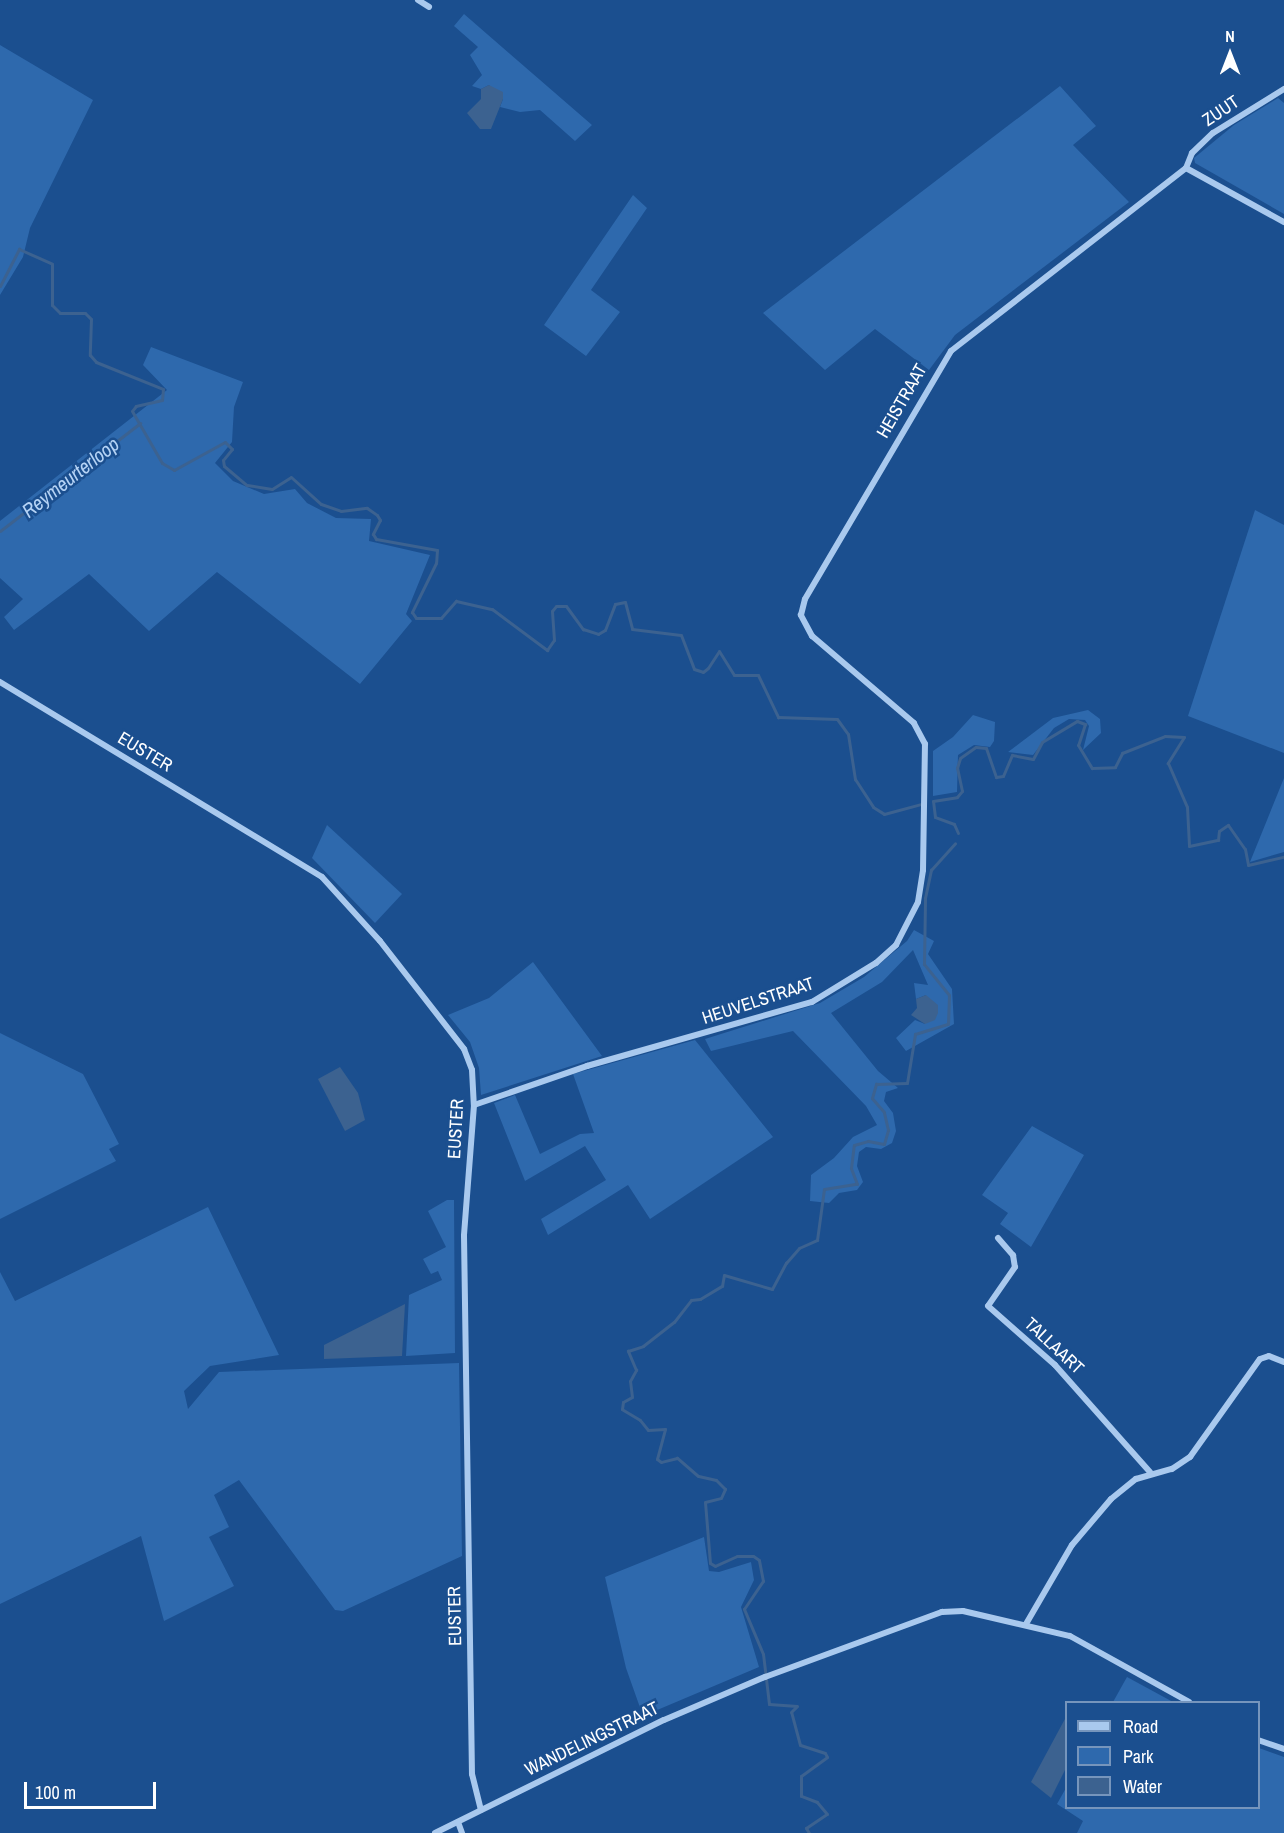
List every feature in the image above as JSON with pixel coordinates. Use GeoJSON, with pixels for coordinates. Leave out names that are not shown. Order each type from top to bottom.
{"type":"FeatureCollection","features":[{"type":"Feature","properties":{"kind":"street"},"geometry":{"type":"LineString","coordinates":[[418,0],[429,7]]}},
{"type":"Feature","properties":{"kind":"street","name":"ZUUT"},"geometry":{"type":"LineString","coordinates":[[1186,168],[1192,153],[1203,142],[1284,88]]}},
{"type":"Feature","properties":{"kind":"street"},"geometry":{"type":"LineString","coordinates":[[1186,168],[1284,222]]}},
{"type":"Feature","properties":{"kind":"street","name":"HEISTRAAT"},"geometry":{"type":"LineString","coordinates":[[927,803],[927,754],[921,735],[914,723],[812,636],[801,615],[805,598],[951,351],[1186,168]]}},
{"type":"Feature","properties":{"kind":"street","name":"EUSTER"},"geometry":{"type":"LineString","coordinates":[[0,682],[322,877],[360,917],[450,1027],[472,1070],[474,1105],[464,1236],[472,1774],[481,1810]]}},
{"type":"Feature","properties":{"kind":"street","name":"HEUVELSTRAAT"},"geometry":{"type":"LineString","coordinates":[[474,1105],[587,1066],[812,1002],[854,978],[896,945],[910,924],[923,870],[927,803]]}},
{"type":"Feature","properties":{"kind":"street","name":"TALLAART"},"geometry":{"type":"LineString","coordinates":[[998,1238],[1013,1255],[1015,1267],[988,1306],[1055,1365],[1150,1472]]}},
{"type":"Feature","properties":{"kind":"street"},"geometry":{"type":"LineString","coordinates":[[1187,1701],[1076,1639],[1026,1624],[1072,1545],[1125,1485],[1150,1472],[1172,1469],[1190,1457],[1260,1359],[1269,1356],[1284,1362]]}},
{"type":"Feature","properties":{"kind":"street","name":"WANDELINGSTRAAT"},"geometry":{"type":"LineString","coordinates":[[435,1833],[664,1720],[765,1677],[942,1612],[963,1611],[1026,1624]]}},
{"type":"Feature","properties":{"kind":"street"},"geometry":{"type":"LineString","coordinates":[[1260,1741],[1284,1749]]}},
{"type":"Feature","properties":{"kind":"street"},"geometry":{"type":"LineString","coordinates":[[458,1822],[462,1833]]}},
{"type":"Feature","properties":{"kind":"green space"},"geometry":{"type":"Polygon","coordinates":[[[464,14],[592,125],[575,141],[540,110],[520,112],[500,107],[503,99],[489,85],[481,89],[472,86],[482,75],[470,55],[478,47],[454,26],[464,14]]]}},
{"type":"Feature","properties":{"kind":"green space"},"geometry":{"type":"Polygon","coordinates":[[[0,45],[93,100],[30,228],[23,257],[0,295],[0,45]]]}},
{"type":"Feature","properties":{"kind":"green space"},"geometry":{"type":"Polygon","coordinates":[[[1060,86],[1096,126],[1073,145],[1129,202],[955,335],[929,370],[875,329],[825,370],[763,313],[1060,86]]]}},
{"type":"Feature","properties":{"kind":"green space"},"geometry":{"type":"Polygon","coordinates":[[[1278,98],[1284,103],[1284,214],[1195,163],[1194,158],[1234,125],[1278,98]]]}},
{"type":"Feature","properties":{"kind":"green space"},"geometry":{"type":"Polygon","coordinates":[[[633,195],[647,208],[591,290],[620,312],[586,356],[544,325],[633,195]]]}},
{"type":"Feature","properties":{"kind":"green space"},"geometry":{"type":"Polygon","coordinates":[[[151,347],[243,382],[234,407],[232,442],[215,463],[233,481],[264,494],[295,489],[307,503],[336,518],[371,519],[369,541],[430,555],[406,614],[412,621],[360,684],[217,572],[149,631],[89,574],[14,630],[4,617],[23,599],[0,578],[0,521],[167,390],[143,365],[151,347]]]}},
{"type":"Feature","properties":{"kind":"green space"},"geometry":{"type":"Polygon","coordinates":[[[1255,510],[1284,525],[1284,753],[1188,716],[1255,510]]]}},
{"type":"Feature","properties":{"kind":"green space"},"geometry":{"type":"Polygon","coordinates":[[[1088,710],[1100,719],[1101,733],[1083,750],[1089,726],[1085,720],[1069,719],[1054,728],[1033,755],[1008,752],[1053,718],[1088,710]]]}},
{"type":"Feature","properties":{"kind":"green space"},"geometry":{"type":"Polygon","coordinates":[[[973,715],[995,722],[994,741],[990,747],[974,745],[958,755],[957,792],[933,796],[933,751],[953,737],[973,715]]]}},
{"type":"Feature","properties":{"kind":"green space"},"geometry":{"type":"Polygon","coordinates":[[[1284,778],[1284,852],[1250,862],[1284,778]]]}},
{"type":"Feature","properties":{"kind":"green space"},"geometry":{"type":"Polygon","coordinates":[[[327,825],[402,894],[375,923],[312,858],[327,825]]]}},
{"type":"Feature","properties":{"kind":"green space"},"geometry":{"type":"Polygon","coordinates":[[[914,930],[934,941],[928,954],[952,989],[954,1024],[906,1051],[896,1038],[915,1020],[925,1024],[926,995],[916,999],[914,983],[928,985],[913,950],[882,982],[831,1013],[878,1071],[898,1088],[886,1092],[884,1101],[893,1113],[896,1131],[892,1143],[881,1149],[866,1147],[859,1152],[857,1166],[863,1182],[857,1190],[839,1193],[829,1203],[810,1201],[811,1175],[834,1158],[853,1137],[877,1125],[866,1106],[793,1031],[711,1051],[705,1039],[820,1003],[864,977],[907,941],[914,930]]]}},
{"type":"Feature","properties":{"kind":"green space"},"geometry":{"type":"Polygon","coordinates":[[[533,962],[602,1056],[481,1095],[479,1068],[470,1042],[448,1015],[489,998],[533,962]]]}},
{"type":"Feature","properties":{"kind":"green space"},"geometry":{"type":"Polygon","coordinates":[[[0,1033],[83,1074],[119,1144],[109,1149],[116,1161],[0,1219],[0,1033]]]}},
{"type":"Feature","properties":{"kind":"green space"},"geometry":{"type":"Polygon","coordinates":[[[695,1040],[773,1137],[650,1219],[628,1185],[548,1235],[541,1219],[606,1180],[585,1146],[525,1181],[494,1103],[515,1095],[540,1154],[580,1134],[594,1133],[573,1074],[695,1040]]]}},
{"type":"Feature","properties":{"kind":"green space"},"geometry":{"type":"Polygon","coordinates":[[[1032,1126],[1084,1155],[1031,1247],[1000,1224],[1008,1213],[982,1195],[1032,1126]]]}},
{"type":"Feature","properties":{"kind":"green space"},"geometry":{"type":"Polygon","coordinates":[[[447,1200],[454,1200],[455,1353],[406,1356],[409,1295],[442,1280],[438,1271],[431,1274],[423,1259],[446,1247],[428,1211],[447,1200]]]}},
{"type":"Feature","properties":{"kind":"green space"},"geometry":{"type":"Polygon","coordinates":[[[208,1207],[279,1355],[210,1366],[184,1391],[188,1409],[219,1372],[459,1363],[462,1556],[343,1611],[335,1610],[239,1480],[214,1495],[229,1527],[209,1537],[234,1586],[164,1621],[141,1536],[0,1604],[0,1272],[15,1301],[208,1207]]]}},
{"type":"Feature","properties":{"kind":"green space"},"geometry":{"type":"Polygon","coordinates":[[[704,1537],[709,1571],[719,1572],[751,1562],[754,1580],[741,1607],[759,1667],[643,1716],[626,1668],[605,1577],[704,1537]]]}},
{"type":"Feature","properties":{"kind":"green space"},"geometry":{"type":"Polygon","coordinates":[[[1127,1677],[1171,1701],[1114,1701],[1127,1677]]]}},
{"type":"Feature","properties":{"kind":"green space"},"geometry":{"type":"Polygon","coordinates":[[[1260,1748],[1284,1757],[1284,1833],[1077,1833],[1083,1821],[1057,1804],[1065,1790],[1065,1809],[1260,1809],[1260,1748]]]}},
{"type":"Feature","properties":{"kind":"water"},"geometry":{"type":"Polygon","coordinates":[[[489,85],[503,92],[503,99],[491,129],[480,129],[467,113],[481,99],[481,89],[489,85]]]}},
{"type":"Feature","properties":{"kind":"water"},"geometry":{"type":"Polygon","coordinates":[[[926,995],[938,1005],[938,1013],[935,1020],[925,1024],[911,1015],[917,1008],[916,999],[926,995]]]}},
{"type":"Feature","properties":{"kind":"water"},"geometry":{"type":"Polygon","coordinates":[[[340,1067],[358,1093],[365,1120],[345,1131],[318,1079],[340,1067]]]}},
{"type":"Feature","properties":{"kind":"water"},"geometry":{"type":"Polygon","coordinates":[[[405,1304],[402,1356],[324,1359],[324,1345],[405,1304]]]}},
{"type":"Feature","properties":{"kind":"water"},"geometry":{"type":"Polygon","coordinates":[[[1065,1719],[1065,1770],[1051,1798],[1031,1782],[1065,1719]]]}},
{"type":"Feature","properties":{"kind":"waterway"},"geometry":{"type":"LineString","coordinates":[[0,286],[19,249],[52,264],[52,305],[60,313],[85,313],[91,319],[90,355],[96,362],[163,389],[162,400],[136,406],[132,411],[162,463],[174,470],[225,442],[232,449],[223,460],[224,466],[247,485],[272,489],[291,477],[321,504],[341,511],[367,508],[377,515],[380,520],[373,534],[376,539],[437,550],[436,563],[412,612],[416,618],[441,618],[456,601],[492,609],[547,650],[554,640],[552,611],[556,606],[566,606],[583,629],[598,634],[605,630],[615,604],[625,602],[632,629],[681,635],[694,669],[703,672],[719,651],[734,675],[758,675],[778,717],[837,719],[848,734],[855,779],[873,807],[884,814],[921,804]]}},
{"type":"Feature","properties":{"kind":"waterway","name":"Reymeurterloop"},"geometry":{"type":"LineString","coordinates":[[0,531],[140,423]]}},
{"type":"Feature","properties":{"kind":"waterway"},"geometry":{"type":"LineString","coordinates":[[958,833],[954,824],[935,817],[933,801],[957,797],[962,791],[957,768],[960,758],[976,747],[986,748],[996,777],[1003,776],[1012,755],[1033,759],[1042,742],[1077,721],[1085,724],[1078,745],[1092,768],[1115,767],[1122,753],[1165,736],[1184,737],[1168,763],[1187,807],[1189,846],[1218,840],[1219,831],[1228,825],[1245,849],[1248,865],[1284,857]]}},
{"type":"Feature","properties":{"kind":"waterway"},"geometry":{"type":"LineString","coordinates":[[809,1833],[806,1828],[827,1814],[817,1802],[801,1796],[801,1776],[827,1757],[825,1753],[800,1745],[791,1712],[797,1706],[769,1704],[763,1654],[744,1609],[763,1581],[759,1560],[753,1556],[737,1556],[715,1566],[710,1563],[705,1502],[721,1498],[725,1489],[716,1480],[698,1476],[677,1458],[661,1462],[657,1459],[665,1429],[648,1430],[640,1420],[622,1409],[623,1402],[632,1397],[630,1381],[636,1370],[628,1351],[643,1346],[674,1322],[691,1300],[700,1299],[722,1286],[724,1275],[772,1289],[786,1263],[799,1248],[817,1240],[824,1189],[857,1184],[851,1168],[854,1145],[868,1141],[884,1144],[888,1130],[884,1112],[872,1098],[876,1084],[907,1083],[915,1034],[948,1024],[949,995],[924,964],[925,898],[931,870],[955,843]]}}]}
